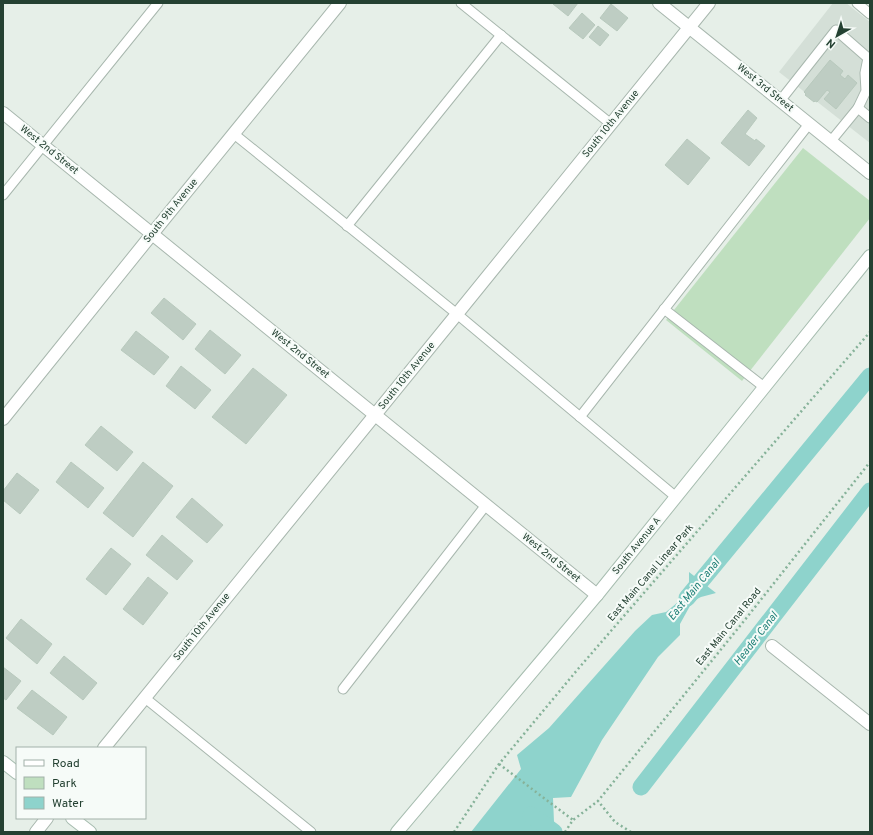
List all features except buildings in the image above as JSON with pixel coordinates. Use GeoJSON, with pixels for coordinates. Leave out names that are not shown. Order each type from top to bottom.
{"type":"FeatureCollection","features":[{"type":"Feature","properties":{"kind":"street","name":"South 9th Avenue"},"geometry":{"type":"LineString","coordinates":[[3,419],[340,3]]}},
{"type":"Feature","properties":{"kind":"street","name":"West 3rd Street"},"geometry":{"type":"LineString","coordinates":[[659,3],[870,173]]}},
{"type":"Feature","properties":{"kind":"street","name":"South 10th Avenue"},"geometry":{"type":"LineString","coordinates":[[105,747],[709,3]]}},
{"type":"Feature","properties":{"kind":"street","name":"West 2nd Street"},"geometry":{"type":"LineString","coordinates":[[3,113],[597,596]]}},
{"type":"Feature","properties":{"kind":"street","name":"South Avenue A"},"geometry":{"type":"LineString","coordinates":[[397,832],[597,596],[870,256]]}},
{"type":"Feature","properties":{"kind":"street"},"geometry":{"type":"LineString","coordinates":[[772,646],[870,724]]}},
{"type":"Feature","properties":{"kind":"street"},"geometry":{"type":"LineString","coordinates":[[3,762],[16,772]]}},
{"type":"Feature","properties":{"kind":"street"},"geometry":{"type":"LineString","coordinates":[[36,832],[46,819]]}},
{"type":"Feature","properties":{"kind":"street"},"geometry":{"type":"LineString","coordinates":[[73,819],[90,832]]}},
{"type":"Feature","properties":{"kind":"lane"},"geometry":{"type":"LineString","coordinates":[[3,195],[158,3]]}},
{"type":"Feature","properties":{"kind":"lane"},"geometry":{"type":"LineString","coordinates":[[462,3],[611,124]]}},
{"type":"Feature","properties":{"kind":"lane"},"geometry":{"type":"LineString","coordinates":[[857,3],[870,14]]}},
{"type":"Feature","properties":{"kind":"lane"},"geometry":{"type":"LineString","coordinates":[[780,101],[836,30],[868,58],[865,73],[866,91],[858,108],[831,141]]}},
{"type":"Feature","properties":{"kind":"lane"},"geometry":{"type":"LineString","coordinates":[[347,226],[501,35]]}},
{"type":"Feature","properties":{"kind":"lane"},"geometry":{"type":"LineString","coordinates":[[858,108],[870,118]]}},
{"type":"Feature","properties":{"kind":"lane"},"geometry":{"type":"LineString","coordinates":[[580,417],[809,124]]}},
{"type":"Feature","properties":{"kind":"lane"},"geometry":{"type":"LineString","coordinates":[[234,134],[457,314],[676,497]]}},
{"type":"Feature","properties":{"kind":"lane"},"geometry":{"type":"LineString","coordinates":[[664,309],[764,387]]}},
{"type":"Feature","properties":{"kind":"lane"},"geometry":{"type":"LineString","coordinates":[[343,689],[486,505]]}},
{"type":"Feature","properties":{"kind":"lane"},"geometry":{"type":"LineString","coordinates":[[145,698],[311,832]]}},
{"type":"Feature","properties":{"kind":"path","name":"East Main Canal Linear Park"},"geometry":{"type":"LineString","coordinates":[[454,832],[499,764],[594,651],[870,332]]}},
{"type":"Feature","properties":{"kind":"path","name":"East Main Canal Road"},"geometry":{"type":"LineString","coordinates":[[565,832],[573,820],[598,801],[740,626],[870,462]]}},
{"type":"Feature","properties":{"kind":"path"},"geometry":{"type":"LineString","coordinates":[[499,764],[573,820]]}},
{"type":"Feature","properties":{"kind":"path"},"geometry":{"type":"LineString","coordinates":[[598,801],[616,822],[631,832]]}},
{"type":"Feature","properties":{"kind":"shaded area"},"geometry":{"type":"Polygon","coordinates":[[[833,3],[846,3],[870,22],[870,143],[779,72],[833,3]]]}},
{"type":"Feature","properties":{"kind":"green space"},"geometry":{"type":"Polygon","coordinates":[[[803,148],[870,201],[870,218],[742,381],[666,320],[803,148]]]}},
{"type":"Feature","properties":{"kind":"water"},"geometry":{"type":"Polygon","coordinates":[[[689,572],[716,593],[701,597],[691,604],[680,624],[680,635],[658,657],[602,740],[571,797],[553,798],[554,822],[546,832],[471,832],[521,769],[517,755],[549,728],[635,631],[652,615],[666,612],[683,598],[689,586],[689,572]]]}},
{"type":"Feature","properties":{"kind":"waterway","name":"East Main Canal"},"geometry":{"type":"LineString","coordinates":[[687,598],[870,376]]}},
{"type":"Feature","properties":{"kind":"waterway","name":"Header Canal"},"geometry":{"type":"LineString","coordinates":[[641,787],[870,491]]}},
{"type":"Feature","properties":{"kind":"waterway"},"geometry":{"type":"LineString","coordinates":[[531,815],[554,832]]}}]}
